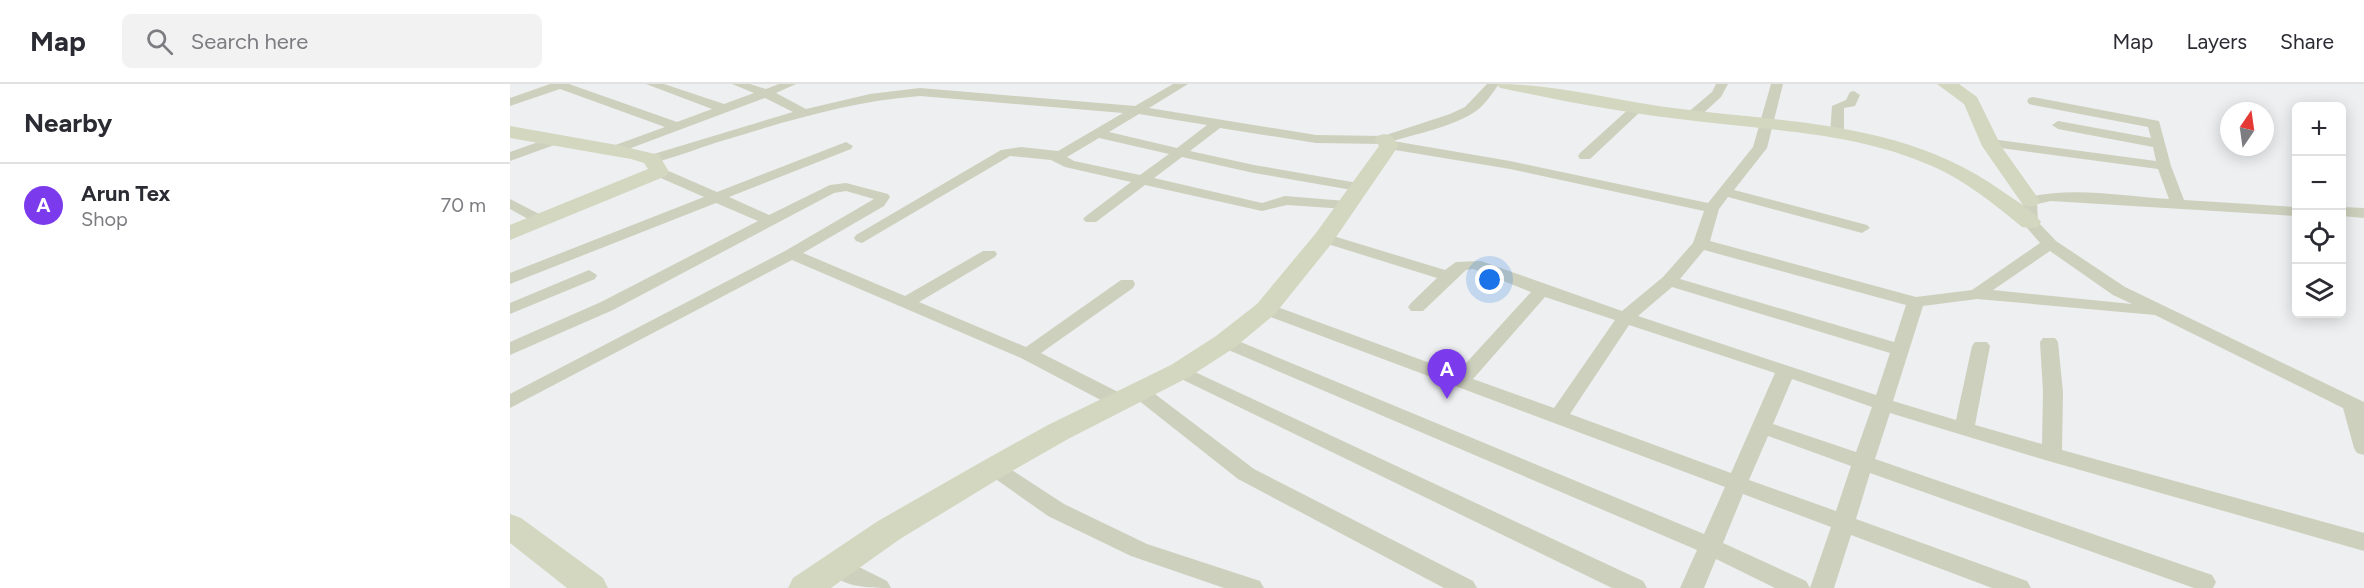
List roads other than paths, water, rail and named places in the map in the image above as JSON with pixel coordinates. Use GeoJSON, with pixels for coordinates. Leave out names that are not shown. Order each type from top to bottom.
{"type":"FeatureCollection","features":[{"type":"Feature","properties":{"kind":"street"},"geometry":{"type":"LineString","coordinates":[[510,102],[561,84],[676,126]]}},
{"type":"Feature","properties":{"kind":"street"},"geometry":{"type":"LineString","coordinates":[[652,84],[725,109]]}},
{"type":"Feature","properties":{"kind":"street"},"geometry":{"type":"LineString","coordinates":[[738,84],[766,93],[804,113]]}},
{"type":"Feature","properties":{"kind":"street"},"geometry":{"type":"LineString","coordinates":[[615,150],[790,84]]}},
{"type":"Feature","properties":{"kind":"street"},"geometry":{"type":"LineString","coordinates":[[866,84],[894,93]]}},
{"type":"Feature","properties":{"kind":"street"},"geometry":{"type":"LineString","coordinates":[[1055,156],[1182,84]]}},
{"type":"Feature","properties":{"kind":"street"},"geometry":{"type":"LineString","coordinates":[[805,588],[889,530],[994,468],[1058,432],[1179,371],[1225,342],[1266,309],[1324,238],[1386,142],[1469,110],[1478,103],[1493,84]]}},
{"type":"Feature","properties":{"kind":"street"},"geometry":{"type":"LineString","coordinates":[[1506,84],[1539,87],[1636,109],[1837,134],[1879,142],[1938,161],[1977,181],[2030,222],[2050,244],[2119,291],[2358,407],[2364,448]]}},
{"type":"Feature","properties":{"kind":"street"},"geometry":{"type":"LineString","coordinates":[[1692,116],[1717,94],[1722,84]]}},
{"type":"Feature","properties":{"kind":"street"},"geometry":{"type":"LineString","coordinates":[[1559,415],[1625,318],[1669,281],[1701,244],[1712,208],[1760,148],[1777,84]]}},
{"type":"Feature","properties":{"kind":"street"},"geometry":{"type":"LineString","coordinates":[[1955,86],[1975,105],[1990,142],[2030,201],[2030,222]]}},
{"type":"Feature","properties":{"kind":"street"},"geometry":{"type":"LineString","coordinates":[[510,233],[542,221],[656,166],[804,113],[894,93],[920,92],[1136,110],[1316,139],[1386,142],[1477,157],[1712,208]]}},
{"type":"Feature","properties":{"kind":"street"},"geometry":{"type":"LineString","coordinates":[[1837,134],[1838,106],[1851,103],[1854,95]]}},
{"type":"Feature","properties":{"kind":"street"},"geometry":{"type":"LineString","coordinates":[[2033,101],[2151,122],[2156,127],[2164,166],[2179,206]]}},
{"type":"Feature","properties":{"kind":"street"},"geometry":{"type":"LineString","coordinates":[[1585,156],[1636,109]]}},
{"type":"Feature","properties":{"kind":"street"},"geometry":{"type":"LineString","coordinates":[[1091,219],[1216,124]]}},
{"type":"Feature","properties":{"kind":"street"},"geometry":{"type":"LineString","coordinates":[[2058,125],[2159,144]]}},
{"type":"Feature","properties":{"kind":"street"},"geometry":{"type":"LineString","coordinates":[[510,132],[615,150],[656,166],[771,221]]}},
{"type":"Feature","properties":{"kind":"street"},"geometry":{"type":"LineString","coordinates":[[1095,134],[1254,169],[1352,196]]}},
{"type":"Feature","properties":{"kind":"street"},"geometry":{"type":"LineString","coordinates":[[510,157],[552,141]]}},
{"type":"Feature","properties":{"kind":"street"},"geometry":{"type":"LineString","coordinates":[[1990,142],[2164,166]]}},
{"type":"Feature","properties":{"kind":"street"},"geometry":{"type":"LineString","coordinates":[[510,279],[846,146]]}},
{"type":"Feature","properties":{"kind":"street"},"geometry":{"type":"LineString","coordinates":[[862,238],[1006,153],[1018,151],[1055,156],[1070,164],[1262,207],[1285,200],[1352,196]]}},
{"type":"Feature","properties":{"kind":"street"},"geometry":{"type":"LineString","coordinates":[[510,350],[607,306],[830,189],[846,187],[883,197],[879,203],[791,254],[510,402]]}},
{"type":"Feature","properties":{"kind":"street"},"geometry":{"type":"LineString","coordinates":[[1725,192],[1862,228]]}},
{"type":"Feature","properties":{"kind":"street"},"geometry":{"type":"LineString","coordinates":[[2030,201],[2050,197],[2077,197],[2179,206],[2292,212]]}},
{"type":"Feature","properties":{"kind":"street"},"geometry":{"type":"LineString","coordinates":[[510,203],[542,221]]}},
{"type":"Feature","properties":{"kind":"street"},"geometry":{"type":"LineString","coordinates":[[2346,212],[2364,213]]}},
{"type":"Feature","properties":{"kind":"street"},"geometry":{"type":"LineString","coordinates":[[1324,238],[1448,276]]}},
{"type":"Feature","properties":{"kind":"street"},"geometry":{"type":"LineString","coordinates":[[1701,244],[1916,302],[1977,294],[2162,312]]}},
{"type":"Feature","properties":{"kind":"street"},"geometry":{"type":"LineString","coordinates":[[1977,294],[2050,244]]}},
{"type":"Feature","properties":{"kind":"street"},"geometry":{"type":"LineString","coordinates":[[791,254],[1130,397],[1246,474],[1465,588]]}},
{"type":"Feature","properties":{"kind":"street"},"geometry":{"type":"LineString","coordinates":[[905,303],[989,254]]}},
{"type":"Feature","properties":{"kind":"street"},"geometry":{"type":"LineString","coordinates":[[1417,306],[1462,265],[1475,264],[1542,291],[1883,404],[2052,455],[2364,542]]}},
{"type":"Feature","properties":{"kind":"street"},"geometry":{"type":"LineString","coordinates":[[510,309],[589,276]]}},
{"type":"Feature","properties":{"kind":"street"},"geometry":{"type":"LineString","coordinates":[[1669,281],[1899,350]]}},
{"type":"Feature","properties":{"kind":"street"},"geometry":{"type":"LineString","coordinates":[[1028,354],[1127,284]]}},
{"type":"Feature","properties":{"kind":"street"},"geometry":{"type":"LineString","coordinates":[[1461,380],[1542,291]]}},
{"type":"Feature","properties":{"kind":"street"},"geometry":{"type":"LineString","coordinates":[[1822,588],[1916,302]]}},
{"type":"Feature","properties":{"kind":"street"},"geometry":{"type":"LineString","coordinates":[[1266,309],[1559,415],[2019,588]]}},
{"type":"Feature","properties":{"kind":"street"},"geometry":{"type":"LineString","coordinates":[[1225,342],[1709,546],[1798,588]]}},
{"type":"Feature","properties":{"kind":"street"},"geometry":{"type":"LineString","coordinates":[[2049,342],[2053,392],[2052,455]]}},
{"type":"Feature","properties":{"kind":"street"},"geometry":{"type":"LineString","coordinates":[[1964,429],[1981,346]]}},
{"type":"Feature","properties":{"kind":"street"},"geometry":{"type":"LineString","coordinates":[[1692,588],[1786,370]]}},
{"type":"Feature","properties":{"kind":"street"},"geometry":{"type":"LineString","coordinates":[[1179,371],[1635,588]]}},
{"type":"Feature","properties":{"kind":"street"},"geometry":{"type":"LineString","coordinates":[[1762,427],[2204,582]]}},
{"type":"Feature","properties":{"kind":"street"},"geometry":{"type":"LineString","coordinates":[[994,468],[1056,510],[1139,550],[1252,588]]}},
{"type":"Feature","properties":{"kind":"street"},"geometry":{"type":"LineString","coordinates":[[510,526],[591,588]]}},
{"type":"Feature","properties":{"kind":"street"},"geometry":{"type":"LineString","coordinates":[[837,565],[879,588]]}},
{"type":"Feature","properties":{"kind":"place","name":"Arun Tex"},"geometry":{"type":"Point","coordinates":[1447,399]}}]}
